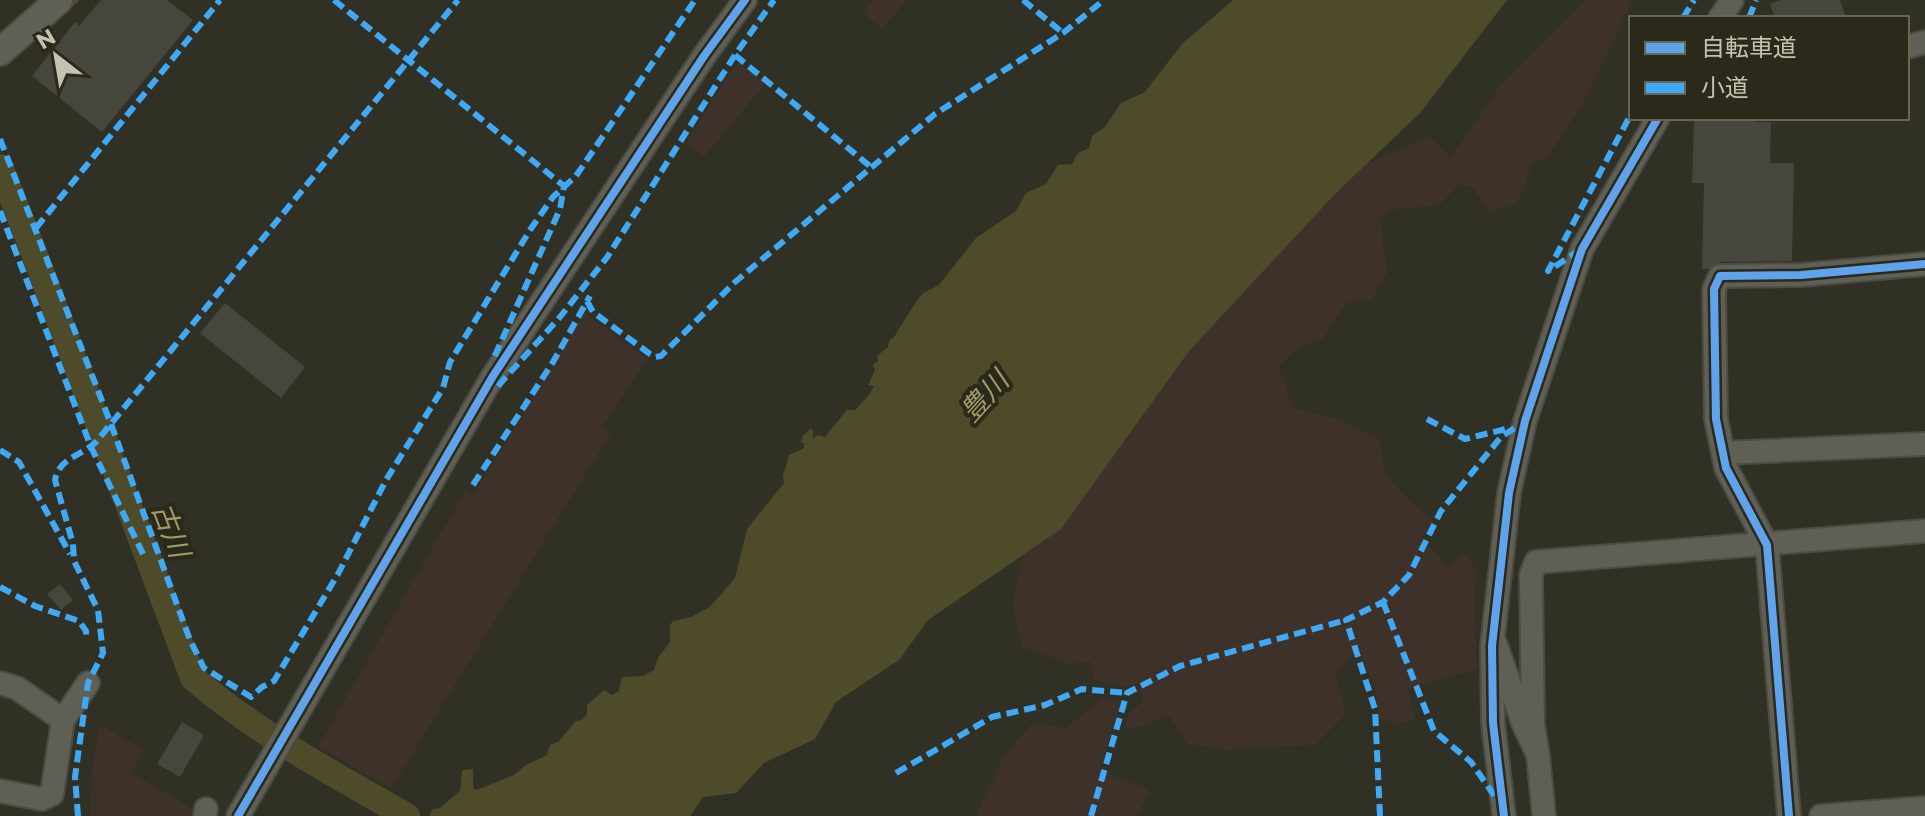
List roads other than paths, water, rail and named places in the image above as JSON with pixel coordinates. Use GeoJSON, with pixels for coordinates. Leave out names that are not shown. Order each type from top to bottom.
{"type":"FeatureCollection","features":[{"type":"Feature","properties":{"kind":"main road"},"geometry":{"type":"LineString","coordinates":[[0,52],[59,0]]}},
{"type":"Feature","properties":{"kind":"street"},"geometry":{"type":"LineString","coordinates":[[238,816],[493,376],[704,56],[745,0]]}},
{"type":"Feature","properties":{"kind":"street"},"geometry":{"type":"LineString","coordinates":[[1504,816],[1493,723],[1493,636],[1509,493],[1529,410],[1582,249],[1657,120]]}},
{"type":"Feature","properties":{"kind":"street"},"geometry":{"type":"LineString","coordinates":[[1789,816],[1767,545],[1726,468],[1716,419],[1714,289],[1720,276],[1801,275],[1925,264]]}},
{"type":"Feature","properties":{"kind":"street"},"geometry":{"type":"LineString","coordinates":[[1723,453],[1925,444]]}},
{"type":"Feature","properties":{"kind":"street"},"geometry":{"type":"LineString","coordinates":[[1544,816],[1533,725],[1531,575],[1536,562],[1925,531]]}},
{"type":"Feature","properties":{"kind":"street"},"geometry":{"type":"LineString","coordinates":[[1493,636],[1523,723],[1538,755]]}},
{"type":"Feature","properties":{"kind":"street"},"geometry":{"type":"LineString","coordinates":[[0,683],[17,688],[63,720]]}},
{"type":"Feature","properties":{"kind":"street"},"geometry":{"type":"LineString","coordinates":[[0,791],[42,799],[52,794],[63,720],[88,683]]}},
{"type":"Feature","properties":{"kind":"street"},"geometry":{"type":"LineString","coordinates":[[1821,816],[1925,808]]}},
{"type":"Feature","properties":{"kind":"water","name":"豊川"},"geometry":{"type":"Polygon","coordinates":[[[1233,0],[1507,0],[1420,113],[1336,193],[1189,351],[1061,529],[928,620],[899,660],[836,702],[815,739],[764,763],[736,793],[703,797],[690,816],[429,816],[433,809],[440,808],[460,791],[462,770],[473,769],[473,788],[477,790],[514,775],[547,755],[550,745],[558,742],[576,721],[587,715],[587,705],[604,690],[612,695],[619,691],[622,677],[643,676],[654,670],[658,658],[670,642],[670,625],[673,621],[691,617],[710,607],[735,578],[747,529],[784,483],[789,455],[804,448],[802,437],[810,429],[813,430],[813,438],[818,435],[825,437],[847,410],[855,410],[869,395],[874,386],[868,385],[875,370],[873,365],[878,361],[877,356],[888,347],[889,341],[923,293],[939,285],[976,238],[1016,211],[1026,193],[1046,184],[1058,165],[1072,164],[1078,153],[1089,148],[1092,136],[1105,127],[1121,103],[1145,92],[1182,44],[1233,0]]]}},
{"type":"Feature","properties":{"kind":"waterway"},"geometry":{"type":"LineString","coordinates":[[67,9],[77,0]]}},
{"type":"Feature","properties":{"kind":"waterway","name":"古川"},"geometry":{"type":"LineString","coordinates":[[0,167],[193,678],[269,735],[407,816]]}}]}
